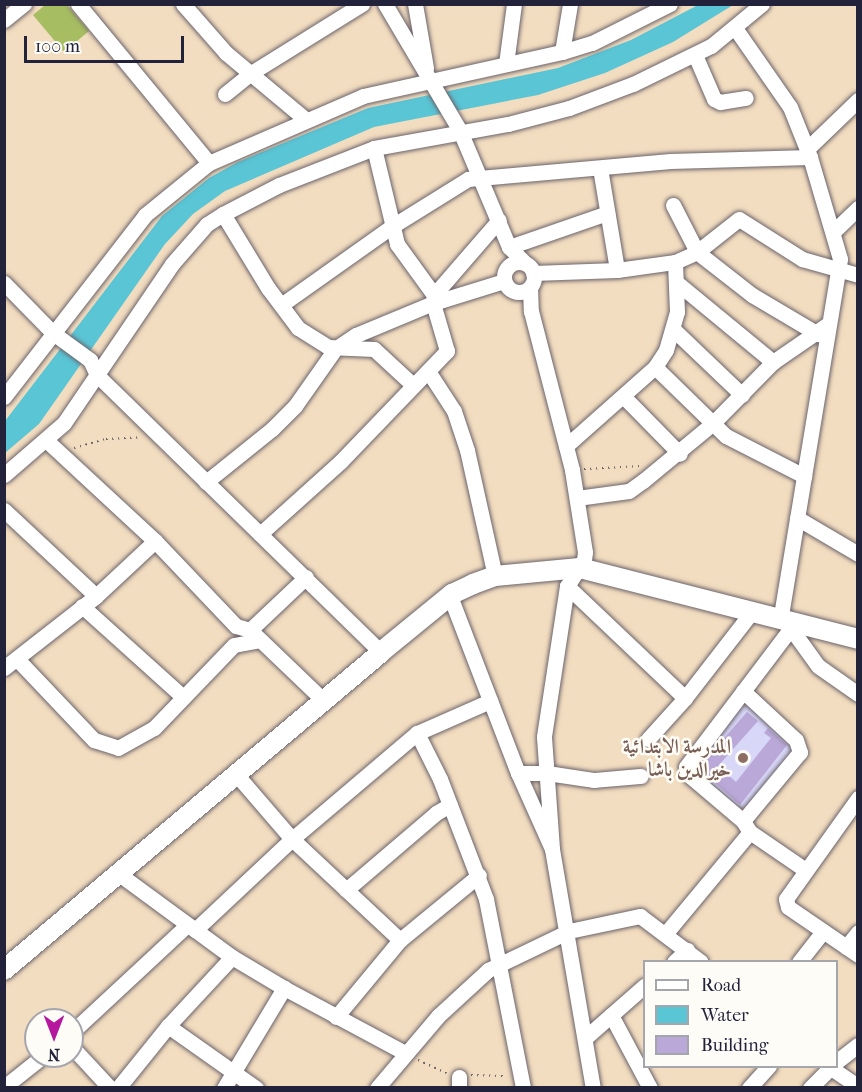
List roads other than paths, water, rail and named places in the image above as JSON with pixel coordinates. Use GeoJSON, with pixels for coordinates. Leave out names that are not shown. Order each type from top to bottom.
{"type":"FeatureCollection","features":[{"type":"Feature","properties":{"kind":"main road"},"geometry":{"type":"LineString","coordinates":[[4,970],[323,700],[450,596],[495,576],[580,568],[752,613],[789,625],[858,639]]}},
{"type":"Feature","properties":{"kind":"street"},"geometry":{"type":"LineString","coordinates":[[4,20],[24,4]]}},
{"type":"Feature","properties":{"kind":"street"},"geometry":{"type":"LineString","coordinates":[[78,4],[209,163]]}},
{"type":"Feature","properties":{"kind":"street"},"geometry":{"type":"LineString","coordinates":[[183,4],[226,53],[305,119]]}},
{"type":"Feature","properties":{"kind":"street"},"geometry":{"type":"LineString","coordinates":[[225,94],[251,73],[362,4]]}},
{"type":"Feature","properties":{"kind":"street"},"geometry":{"type":"LineString","coordinates":[[385,4],[460,131],[509,247],[526,279],[531,311],[572,470],[585,552],[580,568],[567,586],[544,737],[552,849],[568,931],[593,1088]]}},
{"type":"Feature","properties":{"kind":"street"},"geometry":{"type":"LineString","coordinates":[[415,4],[432,83]]}},
{"type":"Feature","properties":{"kind":"street"},"geometry":{"type":"LineString","coordinates":[[506,64],[514,4]]}},
{"type":"Feature","properties":{"kind":"street"},"geometry":{"type":"LineString","coordinates":[[562,52],[570,4]]}},
{"type":"Feature","properties":{"kind":"street"},"geometry":{"type":"LineString","coordinates":[[4,397],[58,337],[145,216],[209,163],[305,119],[363,96],[432,83],[562,52],[592,43],[670,4]]}},
{"type":"Feature","properties":{"kind":"street"},"geometry":{"type":"LineString","coordinates":[[4,475],[47,441],[97,375],[172,264],[195,237],[223,214],[279,185],[374,148],[508,124],[569,108],[695,55],[735,28],[762,4]]}},
{"type":"Feature","properties":{"kind":"street"},"geometry":{"type":"LineString","coordinates":[[735,28],[774,80],[808,153],[834,231],[840,259],[823,329],[797,518],[789,625],[686,767],[690,776],[746,826],[804,869]]}},
{"type":"Feature","properties":{"kind":"street"},"geometry":{"type":"LineString","coordinates":[[695,55],[714,99],[720,102],[746,98]]}},
{"type":"Feature","properties":{"kind":"street"},"geometry":{"type":"LineString","coordinates":[[281,305],[455,185],[482,179],[670,161],[808,153],[858,100]]}},
{"type":"Feature","properties":{"kind":"street"},"geometry":{"type":"LineString","coordinates":[[260,534],[341,461],[447,351],[434,299],[397,244],[391,227],[374,148]]}},
{"type":"Feature","properties":{"kind":"street"},"geometry":{"type":"LineString","coordinates":[[600,168],[617,270]]}},
{"type":"Feature","properties":{"kind":"street"},"geometry":{"type":"LineString","coordinates":[[673,205],[697,252],[752,295],[823,329]]}},
{"type":"Feature","properties":{"kind":"street"},"geometry":{"type":"LineString","coordinates":[[834,231],[858,208]]}},
{"type":"Feature","properties":{"kind":"street"},"geometry":{"type":"LineString","coordinates":[[509,247],[607,213]]}},
{"type":"Feature","properties":{"kind":"street"},"geometry":{"type":"LineString","coordinates":[[223,214],[281,305],[302,331],[335,349],[374,349],[413,385]]}},
{"type":"Feature","properties":{"kind":"street"},"geometry":{"type":"LineString","coordinates":[[206,482],[284,417],[335,349],[356,335],[434,299],[505,275],[526,279],[675,262],[697,252],[740,219],[802,259],[858,275]]}},
{"type":"Feature","properties":{"kind":"street"},"geometry":{"type":"LineString","coordinates":[[434,299],[499,220]]}},
{"type":"Feature","properties":{"kind":"street"},"geometry":{"type":"LineString","coordinates":[[505,275],[509,247]]}},
{"type":"Feature","properties":{"kind":"street"},"geometry":{"type":"LineString","coordinates":[[566,446],[654,367],[674,330],[675,262]]}},
{"type":"Feature","properties":{"kind":"street"},"geometry":{"type":"LineString","coordinates":[[505,275],[512,264],[526,279]]}},
{"type":"Feature","properties":{"kind":"street"},"geometry":{"type":"LineString","coordinates":[[676,282],[773,362]]}},
{"type":"Feature","properties":{"kind":"street"},"geometry":{"type":"LineString","coordinates":[[4,283],[58,337],[90,360],[97,375],[381,652]]}},
{"type":"Feature","properties":{"kind":"street"},"geometry":{"type":"LineString","coordinates":[[577,498],[629,491],[680,454],[773,362],[823,329]]}},
{"type":"Feature","properties":{"kind":"street"},"geometry":{"type":"LineString","coordinates":[[674,330],[742,395]]}},
{"type":"Feature","properties":{"kind":"street"},"geometry":{"type":"LineString","coordinates":[[654,367],[712,424],[749,451],[804,476]]}},
{"type":"Feature","properties":{"kind":"street"},"geometry":{"type":"LineString","coordinates":[[428,371],[453,411],[467,450],[495,576]]}},
{"type":"Feature","properties":{"kind":"street"},"geometry":{"type":"LineString","coordinates":[[623,396],[680,454]]}},
{"type":"Feature","properties":{"kind":"street"},"geometry":{"type":"LineString","coordinates":[[47,441],[154,541],[236,626],[255,635],[323,700]]}},
{"type":"Feature","properties":{"kind":"street"},"geometry":{"type":"LineString","coordinates":[[4,510],[96,596]]}},
{"type":"Feature","properties":{"kind":"street"},"geometry":{"type":"LineString","coordinates":[[797,518],[858,554]]}},
{"type":"Feature","properties":{"kind":"street"},"geometry":{"type":"LineString","coordinates":[[154,541],[96,596],[10,664],[94,740],[107,747],[118,748],[144,737],[234,645],[255,635],[306,577]]}},
{"type":"Feature","properties":{"kind":"street"},"geometry":{"type":"LineString","coordinates":[[567,586],[685,698]]}},
{"type":"Feature","properties":{"kind":"street"},"geometry":{"type":"LineString","coordinates":[[450,596],[518,773],[552,849]]}},
{"type":"Feature","properties":{"kind":"street"},"geometry":{"type":"LineString","coordinates":[[82,606],[183,697]]}},
{"type":"Feature","properties":{"kind":"street"},"geometry":{"type":"LineString","coordinates":[[648,739],[685,698],[752,613]]}},
{"type":"Feature","properties":{"kind":"street"},"geometry":{"type":"LineString","coordinates":[[789,625],[818,666],[858,694]]}},
{"type":"Feature","properties":{"kind":"street"},"geometry":{"type":"LineString","coordinates":[[666,933],[800,752],[796,740],[743,691]]}},
{"type":"Feature","properties":{"kind":"street"},"geometry":{"type":"LineString","coordinates":[[84,1022],[292,839],[417,734],[490,701]]}},
{"type":"Feature","properties":{"kind":"street"},"geometry":{"type":"LineString","coordinates":[[417,734],[479,875],[500,961],[523,1088]]}},
{"type":"Feature","properties":{"kind":"street"},"geometry":{"type":"LineString","coordinates":[[518,773],[547,773],[594,780],[642,776]]}},
{"type":"Feature","properties":{"kind":"street"},"geometry":{"type":"LineString","coordinates":[[236,774],[292,839],[400,940]]}},
{"type":"Feature","properties":{"kind":"street"},"geometry":{"type":"LineString","coordinates":[[858,798],[804,869],[786,903],[852,951],[858,932]]}},
{"type":"Feature","properties":{"kind":"street"},"geometry":{"type":"LineString","coordinates":[[346,890],[436,813],[450,806]]}},
{"type":"Feature","properties":{"kind":"street"},"geometry":{"type":"LineString","coordinates":[[119,874],[232,957],[336,1017],[405,1053]]}},
{"type":"Feature","properties":{"kind":"street"},"geometry":{"type":"LineString","coordinates":[[336,1017],[400,940],[479,875]]}},
{"type":"Feature","properties":{"kind":"street"},"geometry":{"type":"LineString","coordinates":[[377,1088],[438,1016],[500,961],[568,931],[633,915],[647,918],[699,960]]}},
{"type":"Feature","properties":{"kind":"street"},"geometry":{"type":"LineString","coordinates":[[801,960],[823,931]]}},
{"type":"Feature","properties":{"kind":"street"},"geometry":{"type":"LineString","coordinates":[[676,960],[687,950]]}},
{"type":"Feature","properties":{"kind":"street"},"geometry":{"type":"LineString","coordinates":[[118,1088],[168,1026],[232,957]]}},
{"type":"Feature","properties":{"kind":"street"},"geometry":{"type":"LineString","coordinates":[[224,1088],[284,988]]}},
{"type":"Feature","properties":{"kind":"street"},"geometry":{"type":"LineString","coordinates":[[585,1038],[643,988]]}},
{"type":"Feature","properties":{"kind":"street"},"geometry":{"type":"LineString","coordinates":[[611,1015],[651,1088]]}},
{"type":"Feature","properties":{"kind":"street"},"geometry":{"type":"LineString","coordinates":[[168,1026],[235,1070],[256,1088]]}},
{"type":"Feature","properties":{"kind":"street"},"geometry":{"type":"LineString","coordinates":[[838,1061],[858,1045]]}},
{"type":"Feature","properties":{"kind":"street"},"geometry":{"type":"LineString","coordinates":[[84,1060],[110,1088]]}},
{"type":"Feature","properties":{"kind":"street"},"geometry":{"type":"LineString","coordinates":[[4,1087],[28,1068]]}},
{"type":"Feature","properties":{"kind":"street"},"geometry":{"type":"LineString","coordinates":[[749,1088],[767,1068]]}},
{"type":"Feature","properties":{"kind":"street"},"geometry":{"type":"LineString","coordinates":[[810,1088],[829,1068]]}},
{"type":"Feature","properties":{"kind":"street"},"geometry":{"type":"LineString","coordinates":[[834,1068],[858,1086]]}},
{"type":"Feature","properties":{"kind":"water"},"geometry":{"type":"Polygon","coordinates":[[[698,5],[733,5],[673,42],[605,73],[538,95],[374,127],[225,191],[193,214],[165,244],[39,424],[5,453],[5,421],[162,216],[209,178],[238,162],[368,108],[558,68],[631,40],[698,5]]]}},
{"type":"Feature","properties":{"kind":"place","name":"المدرسة الابتدائية خيرالدين باشا"},"geometry":{"type":"Point","coordinates":[743,758]}}]}
